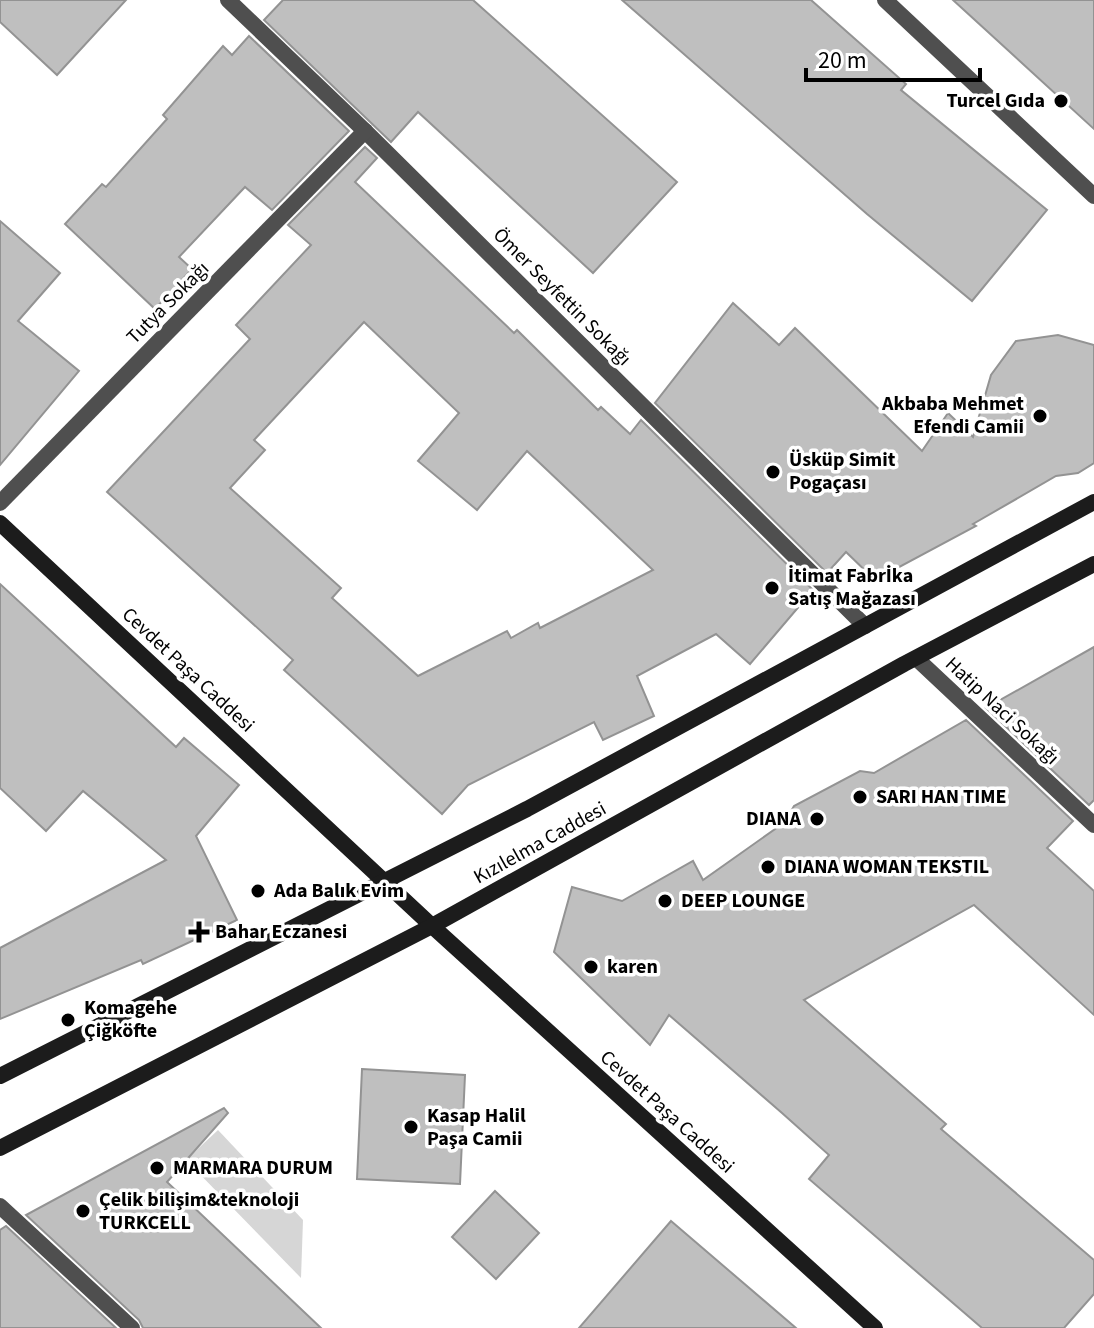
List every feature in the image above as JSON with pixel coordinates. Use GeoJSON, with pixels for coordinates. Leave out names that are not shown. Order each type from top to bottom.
{"type":"FeatureCollection","features":[{"type":"Feature","properties":{"kind":"main road","name":"Kızılelma Caddesi"},"geometry":{"type":"LineString","coordinates":[[0,1076],[527,809],[1094,502]]}},
{"type":"Feature","properties":{"kind":"main road","name":"Cevdet Paşa Caddesi"},"geometry":{"type":"LineString","coordinates":[[0,523],[432,926],[875,1328]]}},
{"type":"Feature","properties":{"kind":"main road","name":"Kızılelma Caddesi"},"geometry":{"type":"LineString","coordinates":[[0,1148],[432,926],[1094,564]]}},
{"type":"Feature","properties":{"kind":"street","name":"Ömer Seyfettin Sokağı"},"geometry":{"type":"LineString","coordinates":[[228,0],[365,131],[865,626]]}},
{"type":"Feature","properties":{"kind":"street"},"geometry":{"type":"LineString","coordinates":[[885,0],[1094,196]]}},
{"type":"Feature","properties":{"kind":"street","name":"Tutya Sokağı"},"geometry":{"type":"LineString","coordinates":[[0,503],[365,131]]}},
{"type":"Feature","properties":{"kind":"street","name":"Hatip Naci Sokağı"},"geometry":{"type":"LineString","coordinates":[[917,659],[1094,825]]}},
{"type":"Feature","properties":{"kind":"street"},"geometry":{"type":"LineString","coordinates":[[0,1206],[132,1328]]}},
{"type":"Feature","properties":{"kind":"shaded area"},"geometry":{"type":"Polygon","coordinates":[[[218,1130],[303,1220],[301,1278],[186,1160],[218,1130]]]}},
{"type":"Feature","properties":{"kind":"building"},"geometry":{"type":"Polygon","coordinates":[[[0,0],[126,0],[57,75],[0,22],[0,0]]]}},
{"type":"Feature","properties":{"kind":"building"},"geometry":{"type":"Polygon","coordinates":[[[283,0],[473,0],[677,182],[593,273],[418,112],[391,142],[264,20],[283,0]]]}},
{"type":"Feature","properties":{"kind":"building"},"geometry":{"type":"Polygon","coordinates":[[[622,0],[811,0],[906,84],[901,90],[1047,210],[972,301],[867,214],[622,0]]]}},
{"type":"Feature","properties":{"kind":"building"},"geometry":{"type":"Polygon","coordinates":[[[953,0],[1094,0],[1094,129],[953,0]]]}},
{"type":"Feature","properties":{"kind":"building"},"geometry":{"type":"Polygon","coordinates":[[[249,36],[349,131],[272,210],[245,187],[179,257],[192,269],[155,309],[65,224],[102,184],[106,187],[167,119],[163,115],[223,46],[232,55],[249,36]]]}},
{"type":"Feature","properties":{"kind":"building"},"geometry":{"type":"Polygon","coordinates":[[[365,147],[377,158],[355,182],[514,333],[517,330],[598,410],[601,407],[630,434],[641,420],[813,590],[750,664],[716,634],[637,676],[654,716],[603,740],[594,722],[468,785],[442,814],[284,670],[293,660],[107,492],[250,339],[236,325],[311,245],[288,225],[365,147]],[[364,322],[254,440],[265,450],[230,488],[341,588],[332,598],[418,676],[507,631],[511,638],[538,623],[540,628],[653,570],[527,451],[477,510],[418,461],[459,413],[364,322]]]}},
{"type":"Feature","properties":{"kind":"building"},"geometry":{"type":"Polygon","coordinates":[[[0,221],[60,273],[18,321],[79,371],[0,465],[0,221]]]}},
{"type":"Feature","properties":{"kind":"building"},"geometry":{"type":"Polygon","coordinates":[[[733,303],[779,345],[795,328],[922,451],[948,413],[973,437],[991,375],[1016,341],[1058,335],[1094,345],[1094,463],[1078,473],[1056,476],[973,524],[976,526],[875,580],[846,552],[827,573],[655,403],[733,303]]]}},
{"type":"Feature","properties":{"kind":"building"},"geometry":{"type":"Polygon","coordinates":[[[0,584],[176,747],[184,738],[239,785],[196,836],[237,920],[143,964],[141,960],[0,1019],[0,948],[166,860],[83,791],[46,831],[0,788],[0,584]]]}},
{"type":"Feature","properties":{"kind":"building"},"geometry":{"type":"Polygon","coordinates":[[[1094,647],[1094,800],[1089,805],[986,708],[1094,647]]]}},
{"type":"Feature","properties":{"kind":"building"},"geometry":{"type":"Polygon","coordinates":[[[966,720],[1073,821],[1047,848],[1094,891],[1094,1015],[974,905],[804,1000],[946,1124],[941,1129],[1094,1260],[1094,1294],[1064,1328],[982,1328],[809,1179],[829,1155],[782,1113],[669,1015],[650,1045],[554,952],[572,887],[622,901],[693,861],[703,880],[785,822],[794,806],[860,771],[874,773],[966,720]]]}},
{"type":"Feature","properties":{"kind":"building","name":"Kasap Halil Paşa Camii"},"geometry":{"type":"Polygon","coordinates":[[[362,1069],[465,1075],[460,1184],[357,1179],[362,1069]]]}},
{"type":"Feature","properties":{"kind":"building"},"geometry":{"type":"Polygon","coordinates":[[[224,1108],[228,1113],[167,1182],[321,1328],[143,1328],[139,1320],[26,1215],[224,1108]]]}},
{"type":"Feature","properties":{"kind":"building"},"geometry":{"type":"Polygon","coordinates":[[[495,1191],[539,1233],[496,1279],[452,1237],[495,1191]]]}},
{"type":"Feature","properties":{"kind":"building"},"geometry":{"type":"Polygon","coordinates":[[[671,1221],[796,1328],[579,1328],[671,1221]]]}},
{"type":"Feature","properties":{"kind":"building"},"geometry":{"type":"Polygon","coordinates":[[[6,1226],[116,1328],[0,1328],[0,1230],[6,1226]]]}},
{"type":"Feature","properties":{"kind":"place","name":"Turcel Gıda"},"geometry":{"type":"Point","coordinates":[1061,101]}},
{"type":"Feature","properties":{"kind":"place","name":"Akbaba Mehmet Efendi Camii"},"geometry":{"type":"Point","coordinates":[1040,416]}},
{"type":"Feature","properties":{"kind":"place","name":"Üsküp Simit Pogaçası"},"geometry":{"type":"Point","coordinates":[773,472]}},
{"type":"Feature","properties":{"kind":"place","name":"İtimat Fabrİka Satış Mağazası"},"geometry":{"type":"Point","coordinates":[772,588]}},
{"type":"Feature","properties":{"kind":"place","name":"SARI HAN TIME"},"geometry":{"type":"Point","coordinates":[860,797]}},
{"type":"Feature","properties":{"kind":"place","name":"DIANA"},"geometry":{"type":"Point","coordinates":[817,819]}},
{"type":"Feature","properties":{"kind":"place","name":"DIANA WOMAN TEKSTIL"},"geometry":{"type":"Point","coordinates":[768,867]}},
{"type":"Feature","properties":{"kind":"place","name":"Ada Balık Evim"},"geometry":{"type":"Point","coordinates":[258,891]}},
{"type":"Feature","properties":{"kind":"place","name":"DEEP LOUNGE"},"geometry":{"type":"Point","coordinates":[665,901]}},
{"type":"Feature","properties":{"kind":"place","name":"Bahar Eczanesi"},"geometry":{"type":"Point","coordinates":[199,932]}},
{"type":"Feature","properties":{"kind":"place","name":"karen"},"geometry":{"type":"Point","coordinates":[591,967]}},
{"type":"Feature","properties":{"kind":"place","name":"Komagehe Çiğköfte"},"geometry":{"type":"Point","coordinates":[68,1020]}},
{"type":"Feature","properties":{"kind":"place","name":"Kasap Halil Paşa Camii"},"geometry":{"type":"Point","coordinates":[411,1127]}},
{"type":"Feature","properties":{"kind":"place","name":"MARMARA DURUM"},"geometry":{"type":"Point","coordinates":[157,1168]}},
{"type":"Feature","properties":{"kind":"place","name":"Çelik bilişim&teknoloji TURKCELL"},"geometry":{"type":"Point","coordinates":[83,1211]}}]}
